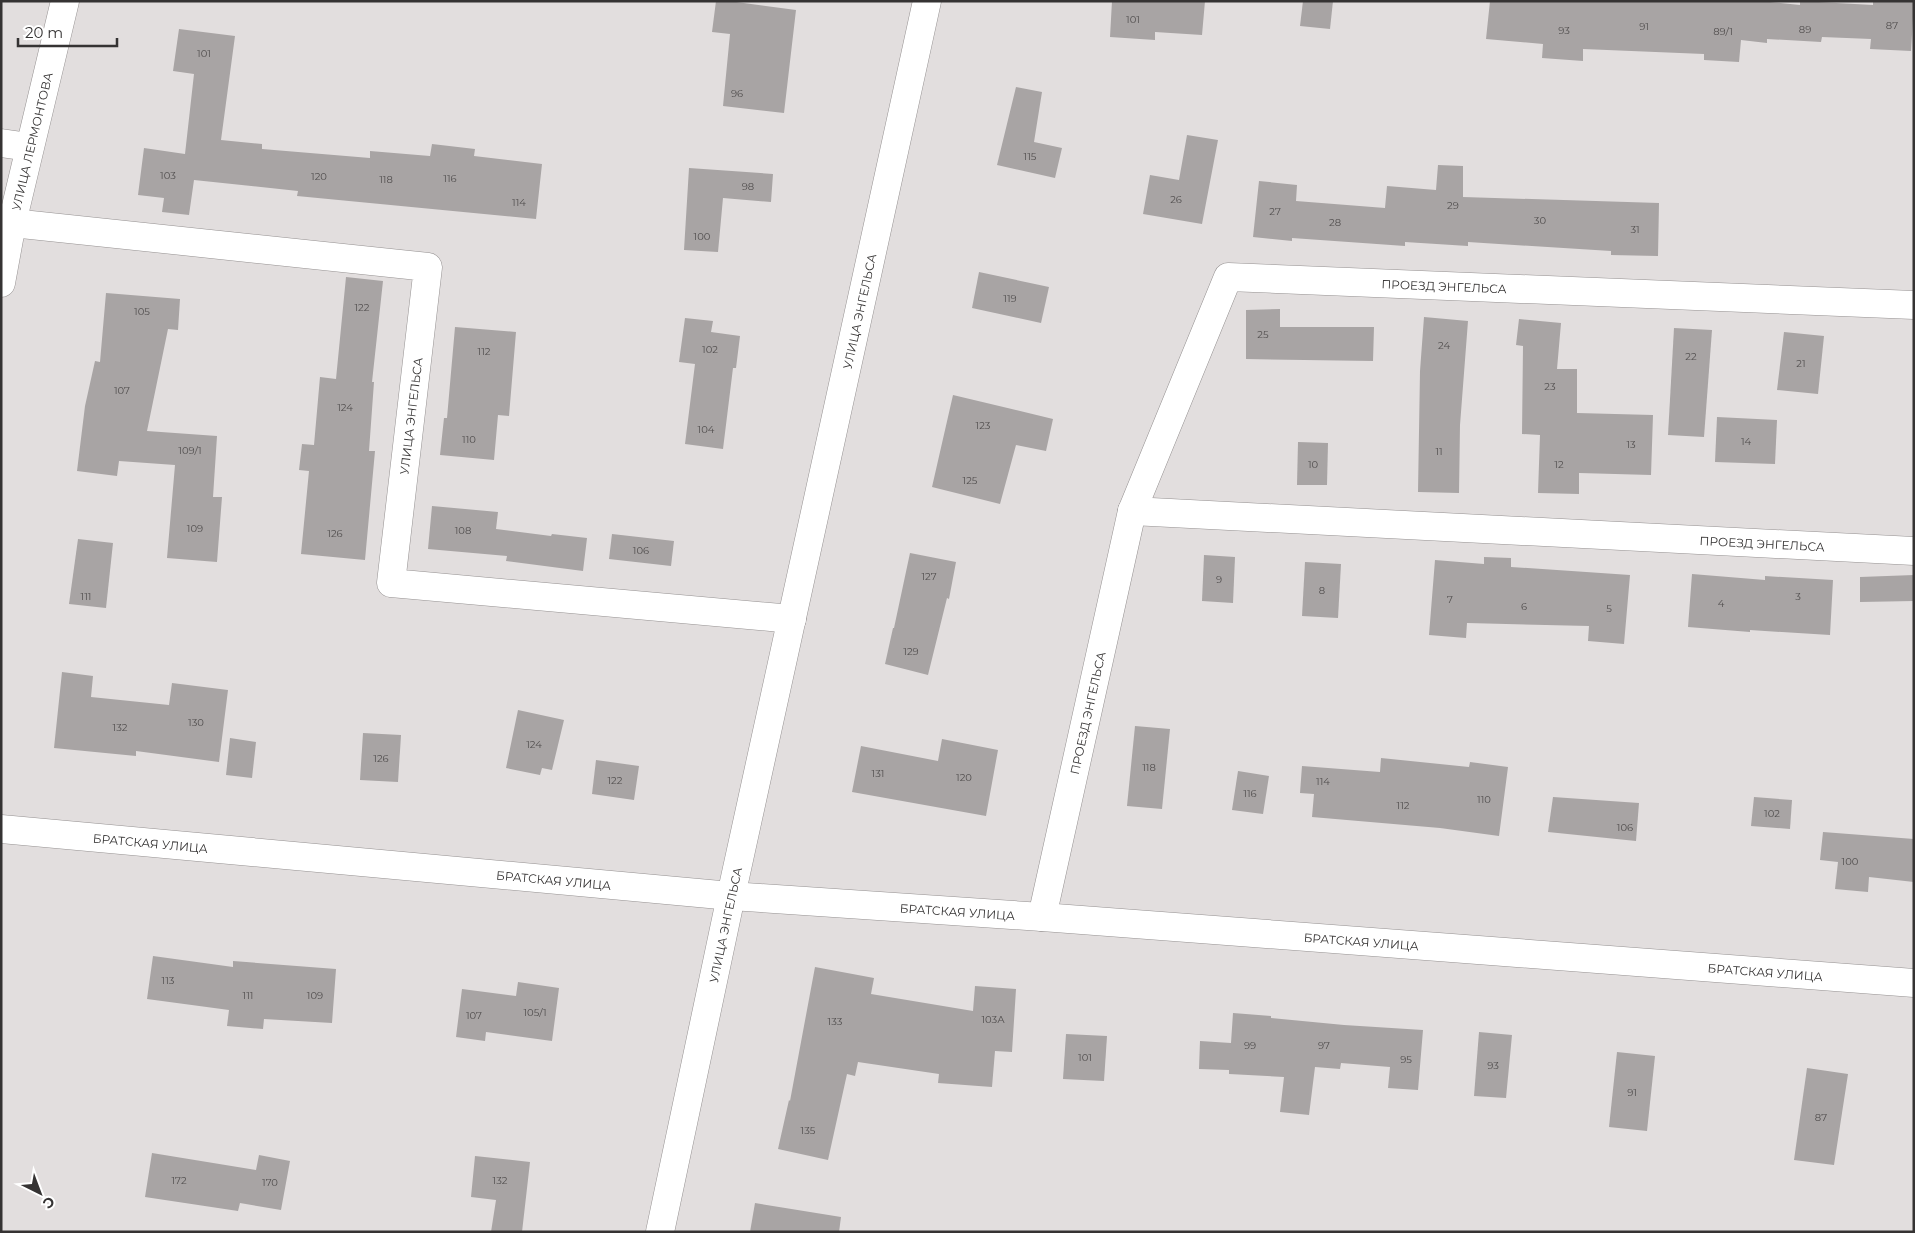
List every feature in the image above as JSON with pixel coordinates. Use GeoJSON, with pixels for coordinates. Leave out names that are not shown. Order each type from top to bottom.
{"type":"FeatureCollection","features":[{"type":"Feature","properties":{"kind":"street","name":"УЛИЦА ЛЕРМОНТОВА"},"geometry":{"type":"LineString","coordinates":[[1,283],[12,223],[65,1]]}},
{"type":"Feature","properties":{"kind":"street","name":"УЛИЦА ЭНГЕЛЬСА"},"geometry":{"type":"LineString","coordinates":[[660,1232],[731,896],[927,1]]}},
{"type":"Feature","properties":{"kind":"street"},"geometry":{"type":"LineString","coordinates":[[1,143],[30,147]]}},
{"type":"Feature","properties":{"kind":"street","name":"УЛИЦА ЭНГЕЛЬСА"},"geometry":{"type":"LineString","coordinates":[[12,223],[428,266],[391,583],[792,620]]}},
{"type":"Feature","properties":{"kind":"street","name":"ПРОЕЗД ЭНГЕЛЬСА"},"geometry":{"type":"LineString","coordinates":[[1042,917],[1132,511],[1228,277],[1914,306]]}},
{"type":"Feature","properties":{"kind":"street","name":"ПРОЕЗД ЭНГЕЛЬСА"},"geometry":{"type":"LineString","coordinates":[[1132,511],[1914,551]]}},
{"type":"Feature","properties":{"kind":"street","name":"БРАТСКАЯ УЛИЦА"},"geometry":{"type":"LineString","coordinates":[[1,829],[731,896],[1042,917],[1914,983]]}},
{"type":"Feature","properties":{"kind":"building"},"geometry":{"type":"Polygon","coordinates":[[[716,1],[796,10],[784,113],[723,106],[730,34],[712,32],[716,1]]]}},
{"type":"Feature","properties":{"kind":"building"},"geometry":{"type":"Polygon","coordinates":[[[1112,1],[1205,1],[1202,35],[1155,32],[1155,40],[1110,37],[1112,1]]]}},
{"type":"Feature","properties":{"kind":"building"},"geometry":{"type":"Polygon","coordinates":[[[1303,1],[1333,1],[1330,29],[1300,26],[1303,1]]]}},
{"type":"Feature","properties":{"kind":"building"},"geometry":{"type":"Polygon","coordinates":[[[1490,1],[1760,1],[1800,5],[1800,1],[1873,5],[1873,1],[1914,1],[1911,51],[1870,49],[1871,39],[1822,37],[1821,42],[1767,39],[1767,43],[1741,40],[1739,62],[1704,60],[1704,54],[1583,49],[1583,61],[1542,58],[1543,44],[1486,39],[1490,1]]]}},
{"type":"Feature","properties":{"kind":"building"},"geometry":{"type":"Polygon","coordinates":[[[179,29],[235,36],[221,140],[262,144],[262,149],[370,158],[370,151],[430,156],[432,144],[475,149],[474,156],[542,164],[536,219],[297,196],[298,191],[194,180],[189,215],[162,212],[164,198],[138,195],[144,148],[185,154],[194,74],[173,71],[179,29]]]}},
{"type":"Feature","properties":{"kind":"building"},"geometry":{"type":"Polygon","coordinates":[[[1016,87],[1042,92],[1034,142],[1062,148],[1055,178],[997,165],[1016,87]]]}},
{"type":"Feature","properties":{"kind":"building"},"geometry":{"type":"Polygon","coordinates":[[[1187,135],[1218,140],[1202,224],[1143,214],[1150,175],[1179,180],[1187,135]]]}},
{"type":"Feature","properties":{"kind":"building"},"geometry":{"type":"Polygon","coordinates":[[[1438,165],[1463,166],[1463,197],[1659,203],[1658,256],[1611,255],[1611,251],[1468,242],[1468,246],[1405,242],[1405,246],[1292,238],[1292,241],[1253,237],[1259,181],[1297,185],[1296,201],[1385,208],[1387,186],[1436,190],[1438,165]]]}},
{"type":"Feature","properties":{"kind":"building"},"geometry":{"type":"Polygon","coordinates":[[[689,168],[773,174],[771,202],[723,198],[718,252],[684,250],[689,168]]]}},
{"type":"Feature","properties":{"kind":"building"},"geometry":{"type":"Polygon","coordinates":[[[979,272],[1049,287],[1041,323],[972,308],[979,272]]]}},
{"type":"Feature","properties":{"kind":"building"},"geometry":{"type":"Polygon","coordinates":[[[346,277],[383,281],[372,382],[374,382],[369,451],[375,451],[365,560],[301,554],[309,471],[299,470],[302,444],[314,445],[320,377],[336,379],[346,277]]]}},
{"type":"Feature","properties":{"kind":"building"},"geometry":{"type":"Polygon","coordinates":[[[106,293],[180,299],[178,330],[168,329],[147,431],[217,436],[213,497],[222,497],[217,562],[167,558],[175,465],[119,461],[117,476],[77,471],[85,406],[95,361],[100,362],[106,293]]]}},
{"type":"Feature","properties":{"kind":"building"},"geometry":{"type":"Polygon","coordinates":[[[1280,309],[1280,327],[1374,327],[1373,361],[1246,359],[1246,310],[1280,309]]]}},
{"type":"Feature","properties":{"kind":"building"},"geometry":{"type":"Polygon","coordinates":[[[1424,317],[1468,321],[1460,425],[1459,493],[1418,492],[1420,371],[1424,317]]]}},
{"type":"Feature","properties":{"kind":"building"},"geometry":{"type":"Polygon","coordinates":[[[685,318],[713,321],[711,332],[740,336],[736,368],[733,368],[723,449],[685,444],[695,364],[679,362],[685,318]]]}},
{"type":"Feature","properties":{"kind":"building"},"geometry":{"type":"Polygon","coordinates":[[[1519,319],[1561,323],[1557,369],[1577,369],[1577,413],[1653,415],[1651,475],[1579,473],[1579,494],[1538,493],[1540,435],[1522,434],[1523,346],[1516,345],[1519,319]]]}},
{"type":"Feature","properties":{"kind":"building"},"geometry":{"type":"Polygon","coordinates":[[[455,327],[516,332],[509,416],[498,415],[494,460],[440,455],[444,418],[447,418],[455,327]]]}},
{"type":"Feature","properties":{"kind":"building"},"geometry":{"type":"Polygon","coordinates":[[[1674,328],[1712,330],[1704,437],[1668,435],[1674,328]]]}},
{"type":"Feature","properties":{"kind":"building"},"geometry":{"type":"Polygon","coordinates":[[[1784,332],[1824,336],[1818,394],[1777,390],[1784,332]]]}},
{"type":"Feature","properties":{"kind":"building"},"geometry":{"type":"Polygon","coordinates":[[[953,395],[1053,419],[1046,451],[1016,445],[1000,504],[932,487],[953,395]]]}},
{"type":"Feature","properties":{"kind":"building"},"geometry":{"type":"Polygon","coordinates":[[[1717,417],[1777,420],[1775,464],[1715,462],[1717,417]]]}},
{"type":"Feature","properties":{"kind":"building"},"geometry":{"type":"Polygon","coordinates":[[[1298,442],[1328,443],[1327,485],[1297,485],[1298,442]]]}},
{"type":"Feature","properties":{"kind":"building"},"geometry":{"type":"Polygon","coordinates":[[[432,506],[498,512],[496,529],[551,536],[552,534],[587,538],[583,571],[506,561],[507,556],[428,549],[432,506]]]}},
{"type":"Feature","properties":{"kind":"building"},"geometry":{"type":"Polygon","coordinates":[[[612,534],[674,541],[671,566],[609,559],[612,534]]]}},
{"type":"Feature","properties":{"kind":"building"},"geometry":{"type":"Polygon","coordinates":[[[78,539],[113,543],[106,608],[69,604],[78,539]]]}},
{"type":"Feature","properties":{"kind":"building"},"geometry":{"type":"Polygon","coordinates":[[[910,553],[956,562],[949,599],[947,598],[928,675],[885,664],[910,553]]]}},
{"type":"Feature","properties":{"kind":"building"},"geometry":{"type":"Polygon","coordinates":[[[1204,555],[1235,557],[1233,603],[1202,601],[1204,555]]]}},
{"type":"Feature","properties":{"kind":"building"},"geometry":{"type":"Polygon","coordinates":[[[1484,557],[1511,558],[1511,567],[1630,575],[1624,644],[1588,641],[1589,626],[1467,623],[1466,638],[1429,635],[1435,560],[1484,564],[1484,557]]]}},
{"type":"Feature","properties":{"kind":"building"},"geometry":{"type":"Polygon","coordinates":[[[1305,562],[1341,564],[1338,618],[1302,616],[1305,562]]]}},
{"type":"Feature","properties":{"kind":"building"},"geometry":{"type":"Polygon","coordinates":[[[1692,574],[1765,580],[1765,576],[1833,580],[1830,635],[1750,630],[1750,632],[1688,627],[1692,574]]]}},
{"type":"Feature","properties":{"kind":"building"},"geometry":{"type":"Polygon","coordinates":[[[1914,575],[1914,601],[1860,602],[1860,577],[1914,575]]]}},
{"type":"Feature","properties":{"kind":"building"},"geometry":{"type":"Polygon","coordinates":[[[62,672],[93,676],[91,697],[169,705],[172,683],[228,690],[219,762],[136,751],[136,756],[54,748],[62,672]]]}},
{"type":"Feature","properties":{"kind":"building"},"geometry":{"type":"Polygon","coordinates":[[[518,710],[564,720],[552,770],[542,768],[540,775],[506,768],[518,710]]]}},
{"type":"Feature","properties":{"kind":"building"},"geometry":{"type":"Polygon","coordinates":[[[1135,726],[1170,729],[1162,809],[1127,806],[1135,726]]]}},
{"type":"Feature","properties":{"kind":"building"},"geometry":{"type":"Polygon","coordinates":[[[363,733],[401,735],[398,782],[360,780],[363,733]]]}},
{"type":"Feature","properties":{"kind":"building"},"geometry":{"type":"Polygon","coordinates":[[[230,738],[256,742],[252,778],[226,775],[230,738]]]}},
{"type":"Feature","properties":{"kind":"building"},"geometry":{"type":"Polygon","coordinates":[[[942,739],[998,750],[986,816],[852,792],[861,746],[938,761],[942,739]]]}},
{"type":"Feature","properties":{"kind":"building"},"geometry":{"type":"Polygon","coordinates":[[[1381,758],[1469,767],[1470,762],[1508,767],[1499,836],[1440,828],[1312,817],[1314,794],[1300,793],[1302,766],[1380,772],[1381,758]]]}},
{"type":"Feature","properties":{"kind":"building"},"geometry":{"type":"Polygon","coordinates":[[[596,760],[639,766],[634,800],[592,794],[596,760]]]}},
{"type":"Feature","properties":{"kind":"building"},"geometry":{"type":"Polygon","coordinates":[[[1238,771],[1269,776],[1263,814],[1232,810],[1238,771]]]}},
{"type":"Feature","properties":{"kind":"building"},"geometry":{"type":"Polygon","coordinates":[[[1553,797],[1639,803],[1636,841],[1548,832],[1553,797]]]}},
{"type":"Feature","properties":{"kind":"building"},"geometry":{"type":"Polygon","coordinates":[[[1754,797],[1792,800],[1790,829],[1751,826],[1754,797]]]}},
{"type":"Feature","properties":{"kind":"building"},"geometry":{"type":"Polygon","coordinates":[[[1823,832],[1914,839],[1914,882],[1869,877],[1868,892],[1835,889],[1838,862],[1820,860],[1823,832]]]}},
{"type":"Feature","properties":{"kind":"building"},"geometry":{"type":"Polygon","coordinates":[[[153,956],[233,967],[233,961],[336,969],[332,1023],[264,1019],[263,1029],[227,1026],[229,1010],[147,999],[153,956]]]}},
{"type":"Feature","properties":{"kind":"building"},"geometry":{"type":"Polygon","coordinates":[[[815,967],[874,978],[871,994],[973,1011],[975,986],[1016,989],[1012,1052],[995,1051],[992,1087],[938,1083],[939,1074],[858,1062],[855,1076],[847,1074],[828,1160],[778,1149],[790,1101],[815,967]]]}},
{"type":"Feature","properties":{"kind":"building"},"geometry":{"type":"Polygon","coordinates":[[[518,982],[559,988],[552,1041],[486,1032],[485,1041],[456,1037],[462,989],[516,996],[518,982]]]}},
{"type":"Feature","properties":{"kind":"building"},"geometry":{"type":"Polygon","coordinates":[[[1233,1013],[1344,1025],[1423,1030],[1418,1090],[1388,1088],[1390,1067],[1341,1063],[1340,1069],[1315,1067],[1309,1115],[1280,1112],[1284,1077],[1229,1074],[1229,1070],[1199,1069],[1200,1041],[1231,1043],[1233,1013]]]}},
{"type":"Feature","properties":{"kind":"building"},"geometry":{"type":"Polygon","coordinates":[[[1479,1032],[1512,1035],[1506,1098],[1474,1096],[1479,1032]]]}},
{"type":"Feature","properties":{"kind":"building"},"geometry":{"type":"Polygon","coordinates":[[[1066,1034],[1107,1036],[1104,1081],[1063,1079],[1066,1034]]]}},
{"type":"Feature","properties":{"kind":"building"},"geometry":{"type":"Polygon","coordinates":[[[1617,1052],[1655,1056],[1647,1131],[1609,1127],[1617,1052]]]}},
{"type":"Feature","properties":{"kind":"building"},"geometry":{"type":"Polygon","coordinates":[[[1807,1068],[1848,1074],[1834,1165],[1794,1160],[1807,1068]]]}},
{"type":"Feature","properties":{"kind":"building"},"geometry":{"type":"Polygon","coordinates":[[[152,1153],[256,1170],[259,1155],[290,1161],[281,1210],[240,1203],[238,1211],[145,1197],[152,1153]]]}},
{"type":"Feature","properties":{"kind":"building"},"geometry":{"type":"Polygon","coordinates":[[[475,1156],[530,1162],[522,1232],[491,1232],[496,1200],[471,1197],[475,1156]]]}},
{"type":"Feature","properties":{"kind":"building"},"geometry":{"type":"Polygon","coordinates":[[[755,1203],[841,1217],[839,1232],[750,1232],[755,1203]]]}}]}
